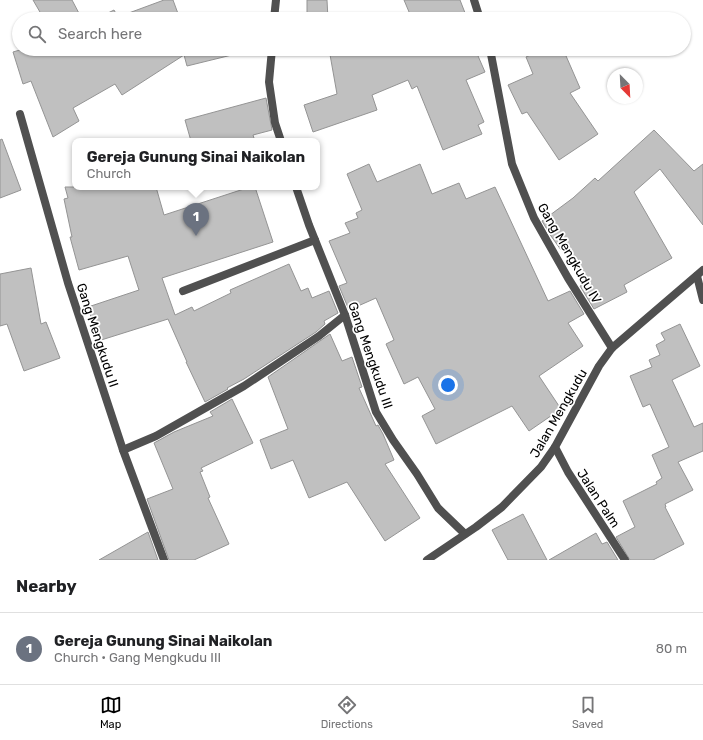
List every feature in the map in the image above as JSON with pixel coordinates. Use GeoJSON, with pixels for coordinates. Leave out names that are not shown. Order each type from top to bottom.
{"type":"FeatureCollection","features":[{"type":"Feature","properties":{"kind":"street"},"geometry":{"type":"LineString","coordinates":[[275,12],[276,0]]}},
{"type":"Feature","properties":{"kind":"street"},"geometry":{"type":"LineString","coordinates":[[474,0],[478,12]]}},
{"type":"Feature","properties":{"kind":"street"},"geometry":{"type":"LineString","coordinates":[[271,56],[269,82],[280,138]]}},
{"type":"Feature","properties":{"kind":"street","name":"Gang Mengkudu IV"},"geometry":{"type":"LineString","coordinates":[[491,56],[514,171],[534,218],[568,278],[612,348]]}},
{"type":"Feature","properties":{"kind":"street","name":"Gang Mengkudu II"},"geometry":{"type":"LineString","coordinates":[[20,114],[68,283],[123,450],[164,560]]}},
{"type":"Feature","properties":{"kind":"street","name":"Gang Mengkudu III"},"geometry":{"type":"LineString","coordinates":[[297,190],[345,315],[376,412],[438,508],[465,534]]}},
{"type":"Feature","properties":{"kind":"street"},"geometry":{"type":"LineString","coordinates":[[183,290],[315,240]]}},
{"type":"Feature","properties":{"kind":"street","name":"Jalan Mengkudu"},"geometry":{"type":"LineString","coordinates":[[427,560],[476,528],[502,507],[541,467],[555,447],[599,366],[612,348],[703,270]]}},
{"type":"Feature","properties":{"kind":"street"},"geometry":{"type":"LineString","coordinates":[[697,276],[703,300]]}},
{"type":"Feature","properties":{"kind":"street"},"geometry":{"type":"LineString","coordinates":[[123,450],[156,436],[244,386],[319,336],[345,315]]}},
{"type":"Feature","properties":{"kind":"street","name":"Jalan Palm"},"geometry":{"type":"LineString","coordinates":[[555,447],[568,472],[625,560]]}},
{"type":"Feature","properties":{"kind":"building"},"geometry":{"type":"Polygon","coordinates":[[[33,0],[72,0],[78,12],[40,12],[33,0]]]}},
{"type":"Feature","properties":{"kind":"building"},"geometry":{"type":"Polygon","coordinates":[[[164,0],[173,0],[177,12],[132,12],[164,0]]]}},
{"type":"Feature","properties":{"kind":"building"},"geometry":{"type":"Polygon","coordinates":[[[307,0],[327,0],[328,12],[307,12],[307,0]]]}},
{"type":"Feature","properties":{"kind":"building"},"geometry":{"type":"Polygon","coordinates":[[[404,0],[460,0],[465,12],[409,12],[404,0]]]}},
{"type":"Feature","properties":{"kind":"building"},"geometry":{"type":"Polygon","coordinates":[[[14,56],[182,56],[122,95],[115,84],[73,108],[79,121],[53,137],[31,81],[23,84],[14,56]]]}},
{"type":"Feature","properties":{"kind":"building"},"geometry":{"type":"Polygon","coordinates":[[[184,56],[228,56],[187,66],[184,56]]]}},
{"type":"Feature","properties":{"kind":"building"},"geometry":{"type":"Polygon","coordinates":[[[330,56],[478,56],[485,72],[466,80],[484,122],[478,125],[482,134],[443,150],[417,86],[412,89],[408,80],[372,95],[377,110],[313,132],[304,105],[337,94],[330,56]]]}},
{"type":"Feature","properties":{"kind":"building"},"geometry":{"type":"Polygon","coordinates":[[[566,56],[580,88],[570,93],[598,134],[559,160],[527,112],[522,114],[508,85],[533,74],[526,57],[566,56]]]}},
{"type":"Feature","properties":{"kind":"building"},"geometry":{"type":"Polygon","coordinates":[[[266,98],[272,130],[253,135],[254,138],[190,138],[185,120],[266,98]]]}},
{"type":"Feature","properties":{"kind":"building"},"geometry":{"type":"Polygon","coordinates":[[[654,130],[694,171],[703,164],[703,225],[660,169],[634,192],[672,258],[624,285],[627,292],[594,309],[580,286],[585,284],[566,246],[561,250],[542,221],[573,198],[595,178],[598,181],[654,130]]]}},
{"type":"Feature","properties":{"kind":"building"},"geometry":{"type":"Polygon","coordinates":[[[2,139],[21,190],[0,198],[0,140],[2,139]]]}},
{"type":"Feature","properties":{"kind":"building"},"geometry":{"type":"Polygon","coordinates":[[[369,164],[377,182],[420,164],[432,194],[459,183],[466,199],[495,187],[548,301],[570,291],[584,314],[568,323],[583,346],[539,376],[561,409],[529,431],[512,406],[436,444],[422,416],[435,409],[418,377],[404,384],[386,344],[394,340],[376,298],[349,310],[339,286],[347,283],[329,241],[350,233],[345,223],[358,218],[356,213],[362,210],[347,174],[369,164]]]}},
{"type":"Feature","properties":{"kind":"building"},"geometry":{"type":"Polygon","coordinates":[[[65,187],[72,187],[72,190],[157,190],[164,215],[241,190],[256,190],[273,242],[162,278],[175,315],[192,307],[194,311],[231,293],[230,290],[289,264],[301,291],[308,288],[312,298],[329,291],[338,313],[324,321],[325,324],[316,332],[244,379],[205,402],[168,319],[98,341],[88,307],[139,290],[128,256],[79,270],[70,237],[72,237],[64,199],[68,198],[65,187]]]}},
{"type":"Feature","properties":{"kind":"building"},"geometry":{"type":"Polygon","coordinates":[[[31,268],[41,324],[46,322],[60,358],[24,371],[7,324],[0,326],[0,274],[31,268]]]}},
{"type":"Feature","properties":{"kind":"building"},"geometry":{"type":"Polygon","coordinates":[[[680,324],[700,366],[672,380],[694,427],[703,423],[703,451],[678,462],[693,490],[665,504],[665,507],[684,544],[653,560],[630,560],[616,537],[635,527],[623,501],[657,484],[656,482],[662,478],[652,455],[669,447],[650,404],[643,407],[630,376],[652,367],[649,360],[660,355],[656,345],[665,340],[661,333],[680,324]]]}},
{"type":"Feature","properties":{"kind":"building"},"geometry":{"type":"Polygon","coordinates":[[[330,334],[342,361],[352,357],[362,387],[359,388],[376,426],[378,425],[383,434],[394,460],[385,464],[420,518],[385,541],[347,482],[309,498],[293,460],[271,469],[260,440],[288,429],[268,377],[330,334]]]}},
{"type":"Feature","properties":{"kind":"building"},"geometry":{"type":"Polygon","coordinates":[[[232,399],[253,443],[201,468],[203,471],[200,472],[210,497],[208,498],[229,544],[194,560],[169,560],[147,499],[173,489],[154,443],[174,432],[213,416],[210,412],[232,399]]]}},
{"type":"Feature","properties":{"kind":"building"},"geometry":{"type":"Polygon","coordinates":[[[523,514],[547,560],[508,560],[492,530],[523,514]]]}},
{"type":"Feature","properties":{"kind":"building"},"geometry":{"type":"Polygon","coordinates":[[[148,532],[158,560],[99,560],[148,532]]]}},
{"type":"Feature","properties":{"kind":"building"},"geometry":{"type":"Polygon","coordinates":[[[596,533],[602,544],[607,542],[618,560],[549,560],[596,533]]]}},
{"type":"Feature","properties":{"kind":"place","name":"Gereja Gunung Sinai Naikolan"},"geometry":{"type":"Point","coordinates":[196,236]}}]}
